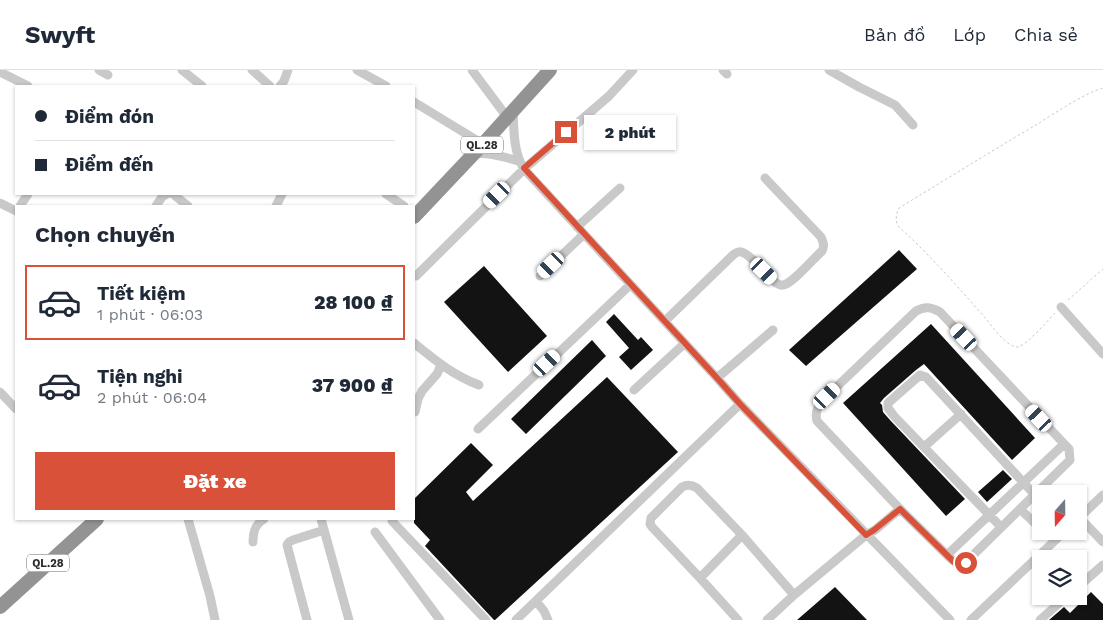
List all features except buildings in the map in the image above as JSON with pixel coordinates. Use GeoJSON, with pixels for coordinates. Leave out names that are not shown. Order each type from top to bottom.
{"type":"FeatureCollection","features":[{"type":"Feature","properties":{"kind":"highway","name":"QL.28"},"geometry":{"type":"LineString","coordinates":[[415,214],[483,144],[549,71]]}},
{"type":"Feature","properties":{"kind":"highway","name":"QL.28"},"geometry":{"type":"LineString","coordinates":[[0,607],[96,520]]}},
{"type":"Feature","properties":{"kind":"street"},"geometry":{"type":"LineString","coordinates":[[99,70],[108,75]]}},
{"type":"Feature","properties":{"kind":"street"},"geometry":{"type":"LineString","coordinates":[[182,70],[201,85]]}},
{"type":"Feature","properties":{"kind":"street"},"geometry":{"type":"LineString","coordinates":[[252,70],[268,85]]}},
{"type":"Feature","properties":{"kind":"street"},"geometry":{"type":"LineString","coordinates":[[281,85],[288,70]]}},
{"type":"Feature","properties":{"kind":"street"},"geometry":{"type":"LineString","coordinates":[[357,70],[384,85]]}},
{"type":"Feature","properties":{"kind":"street"},"geometry":{"type":"LineString","coordinates":[[472,70],[510,114],[522,165],[740,404],[950,620]]}},
{"type":"Feature","properties":{"kind":"street"},"geometry":{"type":"LineString","coordinates":[[416,276],[522,165],[609,96],[633,70]]}},
{"type":"Feature","properties":{"kind":"street"},"geometry":{"type":"LineString","coordinates":[[829,70],[858,87],[896,105],[913,125]]}},
{"type":"Feature","properties":{"kind":"street"},"geometry":{"type":"LineString","coordinates":[[0,72],[26,85]]}},
{"type":"Feature","properties":{"kind":"street"},"geometry":{"type":"LineString","coordinates":[[415,103],[483,144]]}},
{"type":"Feature","properties":{"kind":"street"},"geometry":{"type":"LineString","coordinates":[[472,154],[480,153],[496,156],[522,165]]}},
{"type":"Feature","properties":{"kind":"street"},"geometry":{"type":"LineString","coordinates":[[665,321],[738,252],[742,252],[753,259],[776,282],[784,285],[791,282],[822,251],[824,247],[821,237],[765,178]]}},
{"type":"Feature","properties":{"kind":"street"},"geometry":{"type":"LineString","coordinates":[[540,276],[620,188]]}},
{"type":"Feature","properties":{"kind":"street"},"geometry":{"type":"LineString","coordinates":[[157,205],[165,195]]}},
{"type":"Feature","properties":{"kind":"street"},"geometry":{"type":"LineString","coordinates":[[173,195],[187,205]]}},
{"type":"Feature","properties":{"kind":"street"},"geometry":{"type":"LineString","coordinates":[[388,195],[402,205]]}},
{"type":"Feature","properties":{"kind":"street"},"geometry":{"type":"LineString","coordinates":[[0,203],[15,210]]}},
{"type":"Feature","properties":{"kind":"street"},"geometry":{"type":"LineString","coordinates":[[478,429],[630,285]]}},
{"type":"Feature","properties":{"kind":"street"},"geometry":{"type":"LineString","coordinates":[[1032,496],[966,563],[954,562],[900,509],[817,421],[817,409],[827,396],[916,311],[921,308],[930,307],[940,312],[1069,449],[1070,460],[1044,485]]}},
{"type":"Feature","properties":{"kind":"street"},"geometry":{"type":"LineString","coordinates":[[1061,307],[1103,354]]}},
{"type":"Feature","properties":{"kind":"street"},"geometry":{"type":"LineString","coordinates":[[717,378],[773,330]]}},
{"type":"Feature","properties":{"kind":"street"},"geometry":{"type":"LineString","coordinates":[[634,390],[684,343]]}},
{"type":"Feature","properties":{"kind":"street"},"geometry":{"type":"LineString","coordinates":[[415,344],[441,365],[478,385]]}},
{"type":"Feature","properties":{"kind":"street"},"geometry":{"type":"LineString","coordinates":[[415,412],[418,398],[437,374],[441,365]]}},
{"type":"Feature","properties":{"kind":"street"},"geometry":{"type":"LineString","coordinates":[[1001,527],[894,416],[888,408],[888,403],[920,375],[926,376],[1032,492]]}},
{"type":"Feature","properties":{"kind":"street"},"geometry":{"type":"LineString","coordinates":[[0,392],[15,408]]}},
{"type":"Feature","properties":{"kind":"street"},"geometry":{"type":"LineString","coordinates":[[516,620],[740,404]]}},
{"type":"Feature","properties":{"kind":"street"},"geometry":{"type":"LineString","coordinates":[[924,447],[961,414]]}},
{"type":"Feature","properties":{"kind":"street"},"geometry":{"type":"LineString","coordinates":[[946,555],[1064,444]]}},
{"type":"Feature","properties":{"kind":"street"},"geometry":{"type":"LineString","coordinates":[[738,620],[650,524],[651,518],[682,487],[693,486],[697,488],[794,596]]}},
{"type":"Feature","properties":{"kind":"street"},"geometry":{"type":"LineString","coordinates":[[1088,509],[1103,495]]}},
{"type":"Feature","properties":{"kind":"street"},"geometry":{"type":"LineString","coordinates":[[767,620],[866,535],[900,509]]}},
{"type":"Feature","properties":{"kind":"street"},"geometry":{"type":"LineString","coordinates":[[1020,509],[1032,520]]}},
{"type":"Feature","properties":{"kind":"street"},"geometry":{"type":"LineString","coordinates":[[188,520],[215,620]]}},
{"type":"Feature","properties":{"kind":"street"},"geometry":{"type":"LineString","coordinates":[[253,542],[255,527],[261,520]]}},
{"type":"Feature","properties":{"kind":"street"},"geometry":{"type":"LineString","coordinates":[[321,520],[350,620]]}},
{"type":"Feature","properties":{"kind":"street"},"geometry":{"type":"LineString","coordinates":[[392,521],[486,620]]}},
{"type":"Feature","properties":{"kind":"street"},"geometry":{"type":"LineString","coordinates":[[1088,527],[1103,542]]}},
{"type":"Feature","properties":{"kind":"street"},"geometry":{"type":"LineString","coordinates":[[307,620],[287,546],[292,540],[324,530]]}},
{"type":"Feature","properties":{"kind":"street"},"geometry":{"type":"LineString","coordinates":[[375,532],[440,620]]}},
{"type":"Feature","properties":{"kind":"street"},"geometry":{"type":"LineString","coordinates":[[700,578],[742,536]]}},
{"type":"Feature","properties":{"kind":"street"},"geometry":{"type":"LineString","coordinates":[[971,620],[1054,542]]}},
{"type":"Feature","properties":{"kind":"street"},"geometry":{"type":"LineString","coordinates":[[1087,579],[1103,565]]}},
{"type":"Feature","properties":{"kind":"street"},"geometry":{"type":"LineString","coordinates":[[536,601],[548,620]]}},
{"type":"Feature","properties":{"kind":"street"},"geometry":{"type":"LineString","coordinates":[[1040,620],[1057,605]]}},
{"type":"Feature","properties":{"kind":"path"},"geometry":{"type":"LineString","coordinates":[[1103,88],[1072,103],[915,198],[899,208],[896,214],[898,226],[951,278],[991,325],[1012,346],[1021,346],[1028,341],[1061,307],[1103,269]]}},
{"type":"Feature","properties":{"kind":"route"},"geometry":{"type":"LineString","coordinates":[[566,132],[524,168],[740,404],[866,535],[900,509],[954,562],[966,563]]}}]}
